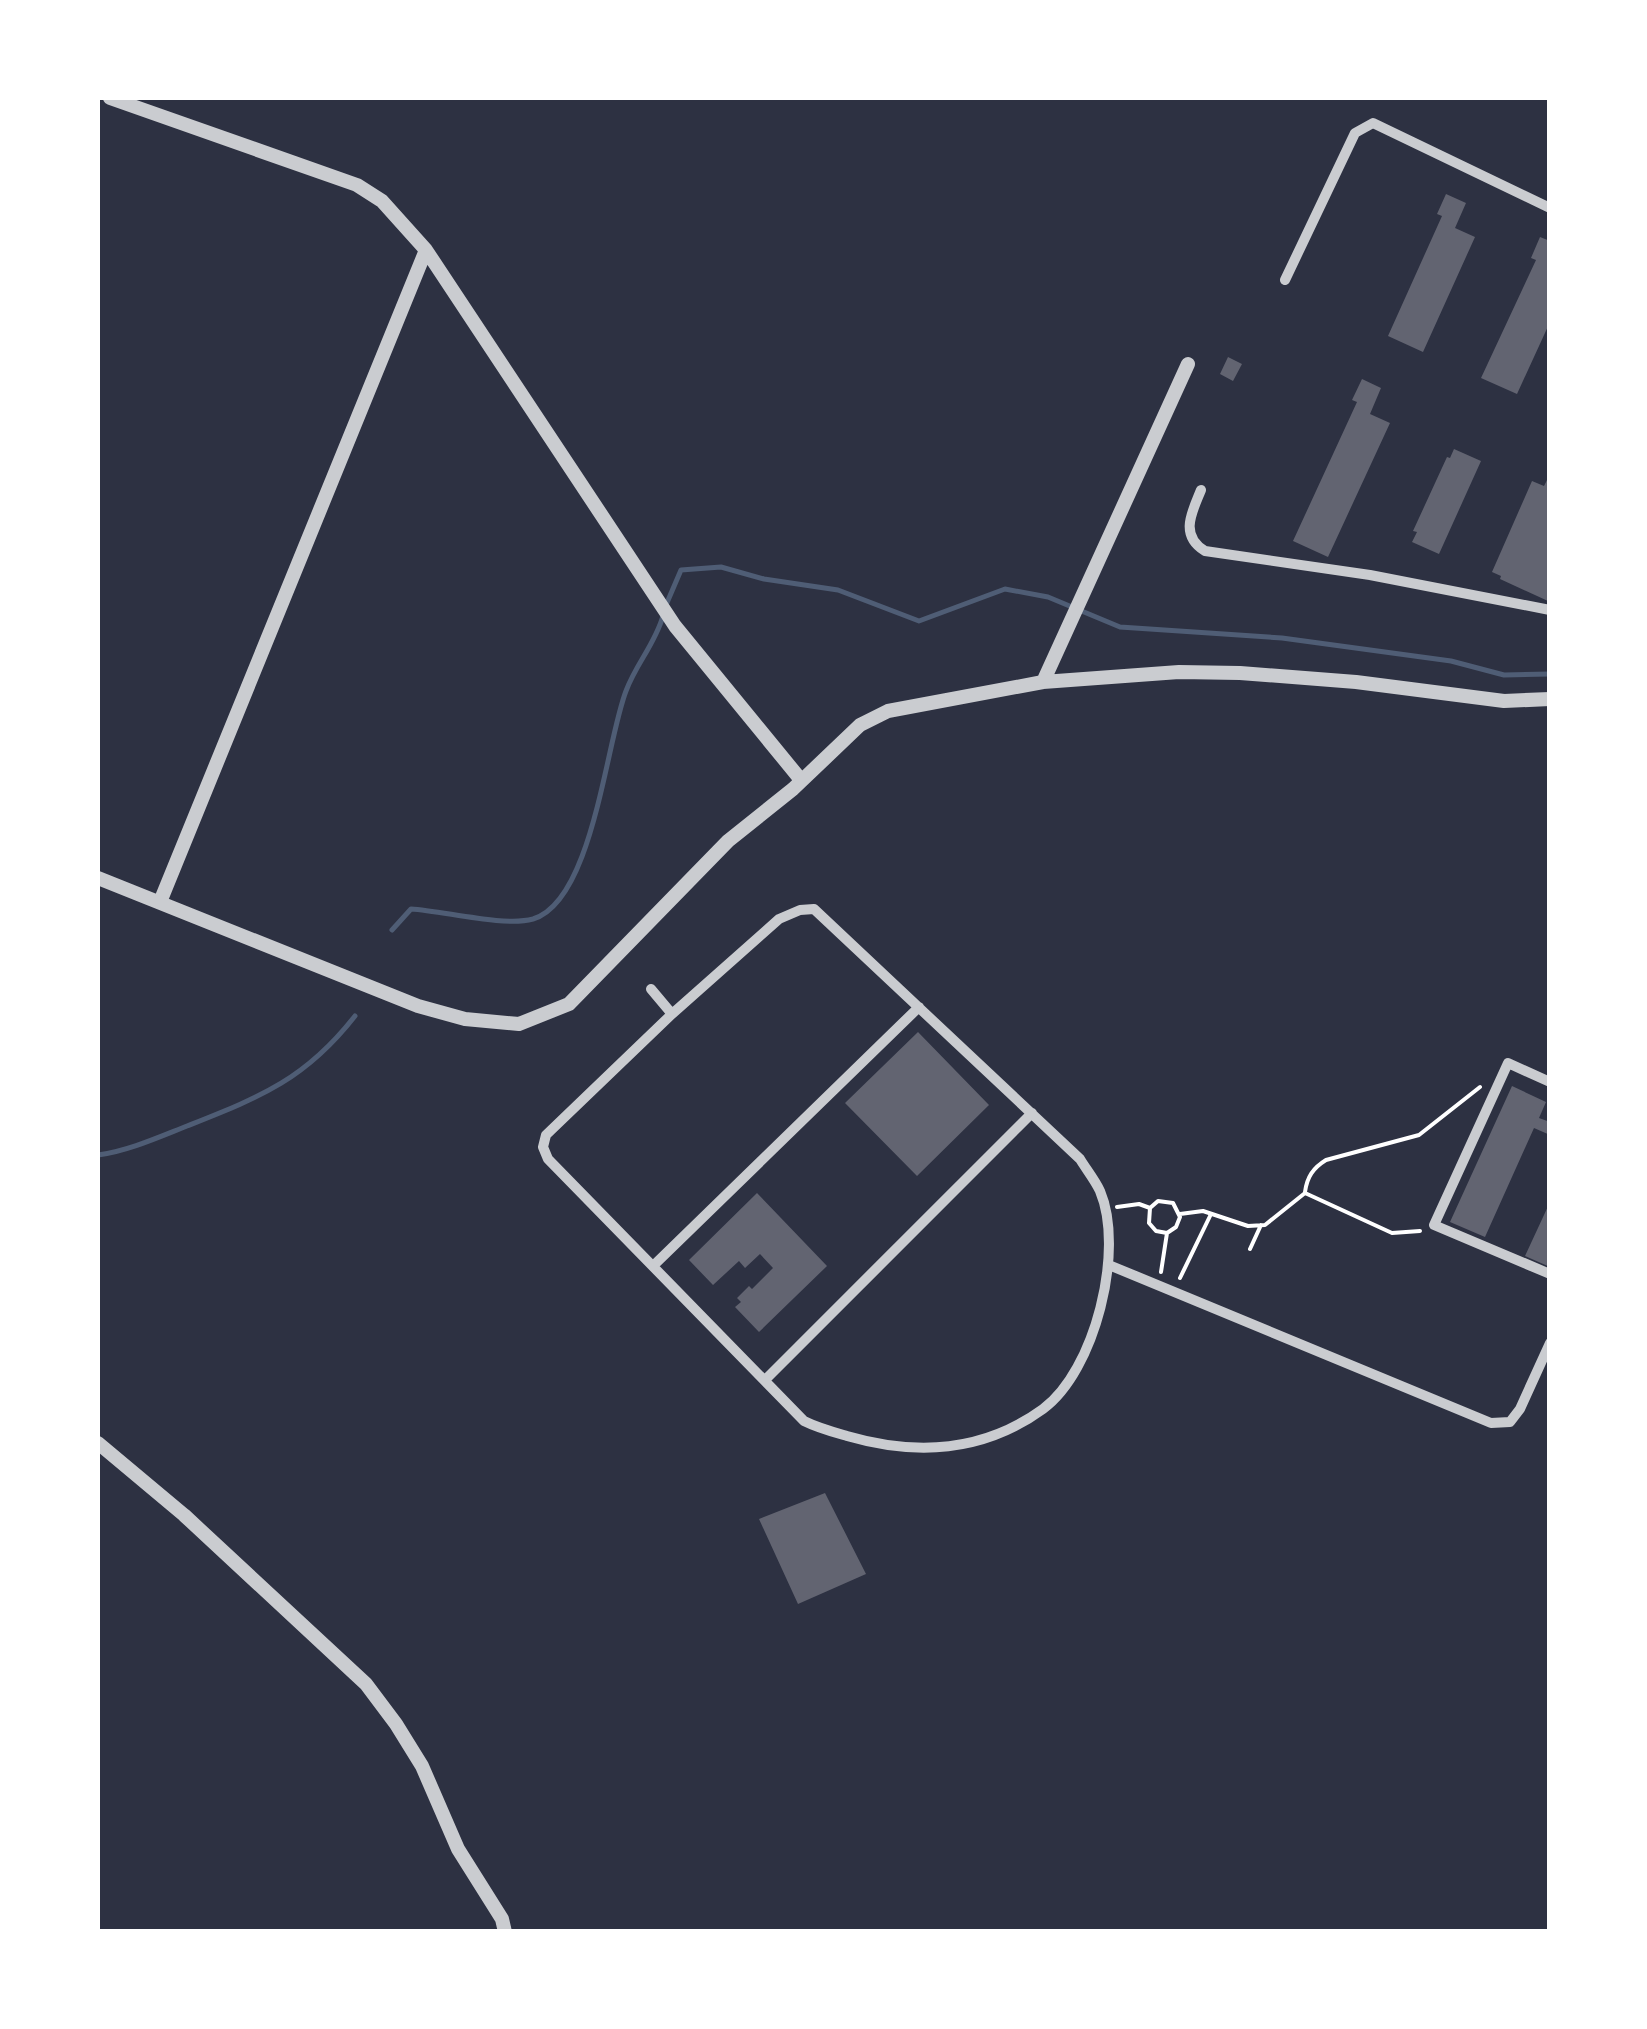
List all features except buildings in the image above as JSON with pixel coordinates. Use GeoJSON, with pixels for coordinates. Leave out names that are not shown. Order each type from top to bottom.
{"type":"FeatureCollection","features":[{"type":"Feature","properties":{"kind":"street"},"geometry":{"type":"LineString","coordinates":[[110,98],[357,185],[382,201],[426,250],[675,626],[800,780]]}},
{"type":"Feature","properties":{"kind":"street"},"geometry":{"type":"LineString","coordinates":[[1285,280],[1354,133],[1373,123],[1550,208]]}},
{"type":"Feature","properties":{"kind":"street"},"geometry":{"type":"LineString","coordinates":[[160,902],[426,250]]}},
{"type":"Feature","properties":{"kind":"street"},"geometry":{"type":"LineString","coordinates":[[1044,682],[1188,364]]}},
{"type":"Feature","properties":{"kind":"street"},"geometry":{"type":"LineString","coordinates":[[1201,490],[1188,529],[1198,546],[1206,551],[1370,575],[1550,610]]}},
{"type":"Feature","properties":{"kind":"street"},"geometry":{"type":"LineString","coordinates":[[98,878],[418,1006],[465,1019],[519,1024],[569,1004],[728,840],[860,725],[888,711],[1044,682],[1178,672],[1240,673],[1430,690],[1504,701],[1550,699]]}},
{"type":"Feature","properties":{"kind":"street"},"geometry":{"type":"LineString","coordinates":[[814,909],[919,1007],[1080,1158],[1101,1193],[1109,1265],[1101,1311],[1080,1361],[1047,1406],[1013,1428],[983,1440],[916,1450],[877,1445],[804,1421],[548,1159],[543,1148],[546,1135],[672,1014],[778,919],[800,910],[814,909]]}},
{"type":"Feature","properties":{"kind":"street"},"geometry":{"type":"LineString","coordinates":[[651,988],[672,1014]]}},
{"type":"Feature","properties":{"kind":"street"},"geometry":{"type":"LineString","coordinates":[[653,1266],[919,1007]]}},
{"type":"Feature","properties":{"kind":"street"},"geometry":{"type":"LineString","coordinates":[[1550,1082],[1508,1064],[1434,1225],[1550,1274]]}},
{"type":"Feature","properties":{"kind":"street"},"geometry":{"type":"LineString","coordinates":[[765,1380],[1032,1114]]}},
{"type":"Feature","properties":{"kind":"street"},"geometry":{"type":"LineString","coordinates":[[1109,1265],[1491,1422],[1510,1422],[1520,1409],[1550,1343]]}},
{"type":"Feature","properties":{"kind":"street"},"geometry":{"type":"LineString","coordinates":[[98,1443],[184,1514],[366,1684],[422,1766],[458,1849],[502,1919],[505,1932]]}},
{"type":"Feature","properties":{"kind":"path"},"geometry":{"type":"LineString","coordinates":[[1250,1249],[1262,1226],[1305,1193],[1306,1180],[1316,1166],[1419,1135],[1468,1094],[1485,1086]]}},
{"type":"Feature","properties":{"kind":"path"},"geometry":{"type":"LineString","coordinates":[[1305,1193],[1392,1233],[1420,1231]]}},
{"type":"Feature","properties":{"kind":"path"},"geometry":{"type":"LineString","coordinates":[[1160,1272],[1167,1233],[1176,1227],[1180,1214],[1168,1200],[1158,1201],[1147,1218],[1152,1228],[1167,1233]]}},
{"type":"Feature","properties":{"kind":"path"},"geometry":{"type":"LineString","coordinates":[[1117,1206],[1139,1204],[1150,1208]]}},
{"type":"Feature","properties":{"kind":"path"},"geometry":{"type":"LineString","coordinates":[[1180,1214],[1203,1211],[1248,1226],[1262,1226]]}},
{"type":"Feature","properties":{"kind":"path"},"geometry":{"type":"LineString","coordinates":[[1180,1278],[1211,1214]]}},
{"type":"Feature","properties":{"kind":"waterway"},"geometry":{"type":"LineString","coordinates":[[666,605],[681,570],[721,567],[764,579],[838,590],[919,621],[1005,589],[1048,597],[1120,627],[1282,638],[1451,661],[1504,675],[1550,674]]}},
{"type":"Feature","properties":{"kind":"waterway"},"geometry":{"type":"LineString","coordinates":[[392,930],[411,909],[521,921],[533,919],[553,906],[570,883],[584,852],[626,691],[663,616]]}},
{"type":"Feature","properties":{"kind":"waterway"},"geometry":{"type":"LineString","coordinates":[[98,1155],[143,1143],[213,1116],[280,1084],[318,1056],[355,1016]]}}]}
